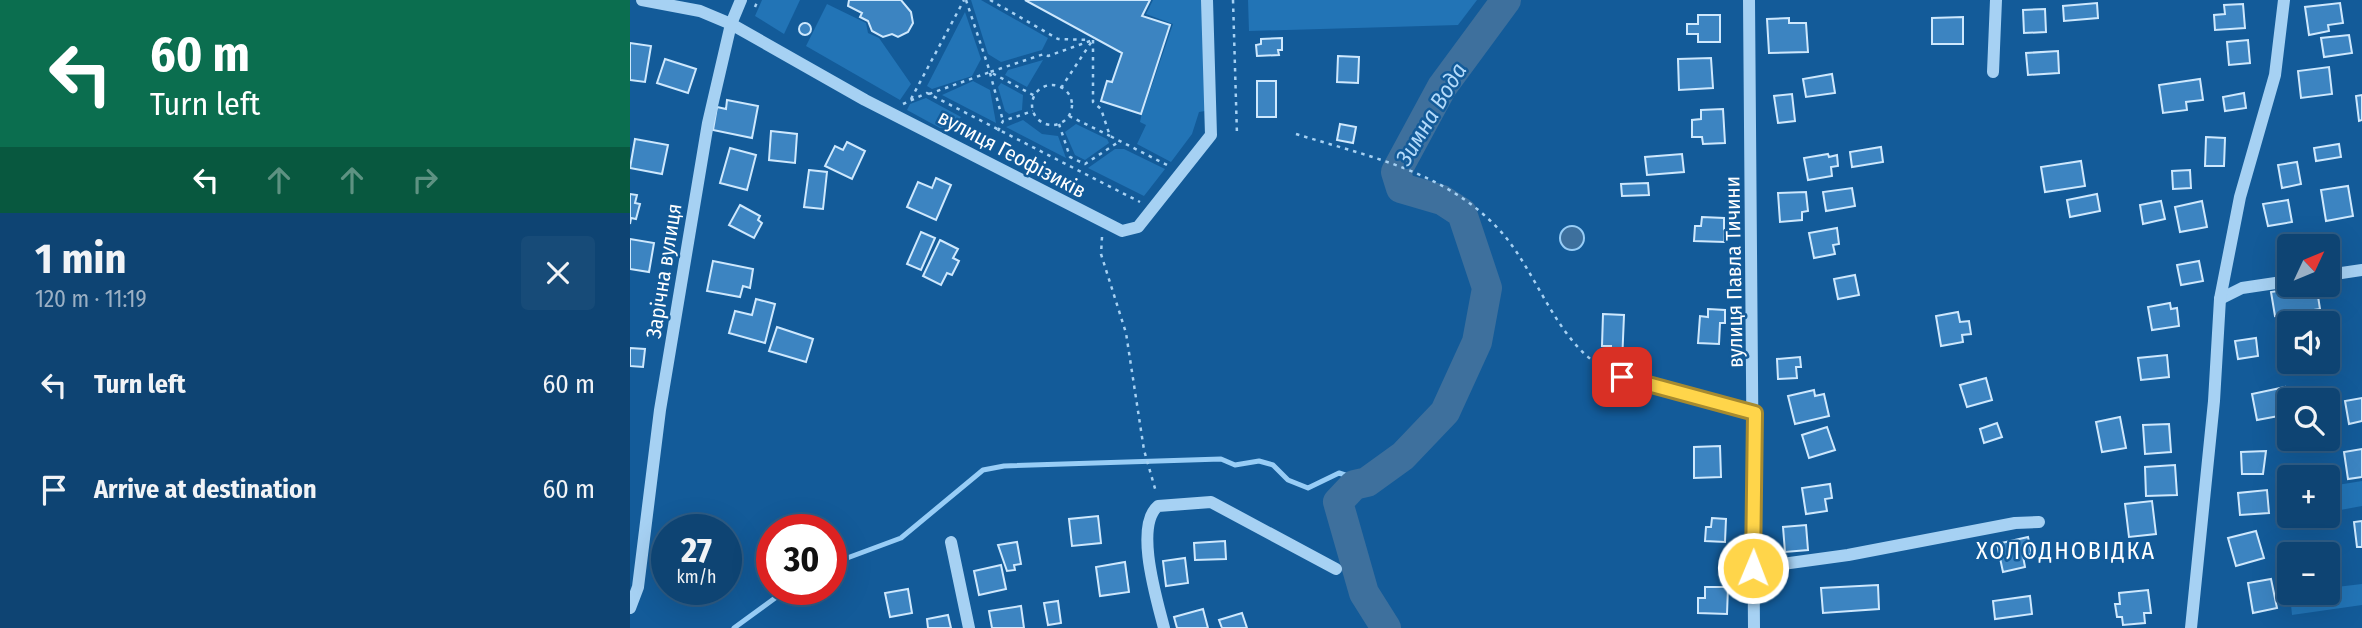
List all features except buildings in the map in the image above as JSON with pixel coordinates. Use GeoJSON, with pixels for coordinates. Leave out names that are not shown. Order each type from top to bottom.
{"type":"FeatureCollection","features":[{"type":"Feature","properties":{"kind":"street","name":"вулиця Геофізиків"},"geometry":{"type":"LineString","coordinates":[[642,0],[664,2],[699,11],[731,24],[865,100],[1122,231],[1138,227],[1211,135],[1208,0]]}},
{"type":"Feature","properties":{"kind":"street","name":"Зарічна вулиця"},"geometry":{"type":"LineString","coordinates":[[630,608],[638,587],[660,410],[708,123],[731,24],[741,0]]}},
{"type":"Feature","properties":{"kind":"street","name":"вулиця Павла Тичини"},"geometry":{"type":"LineString","coordinates":[[1749,0],[1755,413],[1754,628]]}},
{"type":"Feature","properties":{"kind":"street"},"geometry":{"type":"LineString","coordinates":[[1993,72],[1996,0]]}},
{"type":"Feature","properties":{"kind":"street"},"geometry":{"type":"LineString","coordinates":[[2191,628],[2214,401],[2220,299],[2240,197],[2275,75],[2284,0]]}},
{"type":"Feature","properties":{"kind":"street"},"geometry":{"type":"LineString","coordinates":[[2340,273],[2362,270]]}},
{"type":"Feature","properties":{"kind":"street"},"geometry":{"type":"LineString","coordinates":[[2220,299],[2242,288],[2277,283]]}},
{"type":"Feature","properties":{"kind":"street"},"geometry":{"type":"LineString","coordinates":[[1622,377],[1755,413]]}},
{"type":"Feature","properties":{"kind":"street"},"geometry":{"type":"LineString","coordinates":[[1164,628],[1147,536],[1148,520],[1158,506],[1211,502],[1336,569]]}},
{"type":"Feature","properties":{"kind":"street"},"geometry":{"type":"LineString","coordinates":[[1753,568],[1848,555],[2015,523],[2039,522]]}},
{"type":"Feature","properties":{"kind":"street"},"geometry":{"type":"LineString","coordinates":[[951,542],[969,628]]}},
{"type":"Feature","properties":{"kind":"path"},"geometry":{"type":"LineString","coordinates":[[965,0],[990,72],[1003,121],[998,131]]}},
{"type":"Feature","properties":{"kind":"path"},"geometry":{"type":"LineString","coordinates":[[910,101],[965,0]]}},
{"type":"Feature","properties":{"kind":"path"},"geometry":{"type":"LineString","coordinates":[[990,0],[1058,39],[1093,39]]}},
{"type":"Feature","properties":{"kind":"path"},"geometry":{"type":"LineString","coordinates":[[1233,0],[1237,135]]}},
{"type":"Feature","properties":{"kind":"path"},"geometry":{"type":"LineString","coordinates":[[903,104],[990,72],[1093,39]]}},
{"type":"Feature","properties":{"kind":"path"},"geometry":{"type":"LineString","coordinates":[[1062,88],[1093,39]]}},
{"type":"Feature","properties":{"kind":"path"},"geometry":{"type":"LineString","coordinates":[[1093,39],[1093,102],[1101,109],[1110,135]]}},
{"type":"Feature","properties":{"kind":"path"},"geometry":{"type":"LineString","coordinates":[[990,72],[1035,96]]}},
{"type":"Feature","properties":{"kind":"path"},"geometry":{"type":"LineString","coordinates":[[1044,88],[1062,88],[1071,100],[1069,116],[1059,124],[1043,123],[1033,111],[1035,96],[1044,88]]}},
{"type":"Feature","properties":{"kind":"path"},"geometry":{"type":"LineString","coordinates":[[929,94],[1153,208]]}},
{"type":"Feature","properties":{"kind":"path"},"geometry":{"type":"LineString","coordinates":[[1003,121],[1033,111]]}},
{"type":"Feature","properties":{"kind":"path"},"geometry":{"type":"LineString","coordinates":[[1069,116],[1172,167]]}},
{"type":"Feature","properties":{"kind":"path"},"geometry":{"type":"LineString","coordinates":[[1059,124],[1070,157],[1085,164],[1120,141]]}},
{"type":"Feature","properties":{"kind":"path"},"geometry":{"type":"LineString","coordinates":[[1296,134],[1420,173],[1450,188],[1504,235],[1585,354],[1599,366],[1622,377]]}},
{"type":"Feature","properties":{"kind":"path"},"geometry":{"type":"LineString","coordinates":[[1102,223],[1101,254],[1126,333],[1144,450],[1158,506]]}},
{"type":"Feature","properties":{"kind":"shaded area"},"geometry":{"type":"Polygon","coordinates":[[[762,0],[800,0],[784,34],[755,16],[762,0]]]}},
{"type":"Feature","properties":{"kind":"shaded area"},"geometry":{"type":"Polygon","coordinates":[[[971,0],[981,0],[1048,38],[1042,50],[1001,62],[988,54],[971,0]]]}},
{"type":"Feature","properties":{"kind":"shaded area"},"geometry":{"type":"Polygon","coordinates":[[[1153,0],[1202,0],[1205,111],[1199,112],[1192,134],[1171,162],[1137,144],[1146,125],[1140,122],[1141,117],[1173,24],[1146,14],[1153,0]]]}},
{"type":"Feature","properties":{"kind":"shaded area"},"geometry":{"type":"Polygon","coordinates":[[[1248,0],[1477,0],[1458,25],[1249,31],[1248,0]]]}},
{"type":"Feature","properties":{"kind":"shaded area"},"geometry":{"type":"Polygon","coordinates":[[[827,4],[866,23],[868,33],[879,38],[911,84],[900,100],[806,46],[827,4]]]}},
{"type":"Feature","properties":{"kind":"shaded area"},"geometry":{"type":"Polygon","coordinates":[[[965,12],[981,59],[972,76],[932,89],[927,86],[965,12]]]}},
{"type":"Feature","properties":{"kind":"shaded area"},"geometry":{"type":"Polygon","coordinates":[[[1043,60],[1027,87],[1005,75],[1008,70],[1043,60]]]}},
{"type":"Feature","properties":{"kind":"shaded area"},"geometry":{"type":"Polygon","coordinates":[[[973,81],[990,90],[996,123],[942,95],[973,81]]]}},
{"type":"Feature","properties":{"kind":"shaded area"},"geometry":{"type":"Polygon","coordinates":[[[1001,83],[1023,95],[1022,110],[1009,114],[1005,111],[998,87],[1001,83]]]}},
{"type":"Feature","properties":{"kind":"shaded area"},"geometry":{"type":"Polygon","coordinates":[[[926,98],[961,117],[952,127],[940,128],[907,110],[910,104],[926,98]]]}},
{"type":"Feature","properties":{"kind":"shaded area"},"geometry":{"type":"Polygon","coordinates":[[[1023,120],[1042,134],[1058,136],[1066,158],[1006,127],[1023,120]]]}},
{"type":"Feature","properties":{"kind":"shaded area"},"geometry":{"type":"Polygon","coordinates":[[[1076,124],[1107,139],[1109,143],[1085,160],[1075,155],[1065,132],[1076,124]]]}},
{"type":"Feature","properties":{"kind":"shaded area"},"geometry":{"type":"Polygon","coordinates":[[[1115,149],[1124,149],[1165,169],[1144,196],[1088,168],[1115,149]]]}},
{"type":"Feature","properties":{"kind":"shaded area"},"geometry":{"type":"Polygon","coordinates":[[[1572,226],[1581,229],[1584,238],[1581,247],[1572,250],[1563,247],[1560,238],[1563,229],[1572,226]]]}},
{"type":"Feature","properties":{"kind":"shaded area"},"geometry":{"type":"Polygon","coordinates":[[[2362,481],[2362,506],[2340,510],[2340,485],[2362,481]]]}},
{"type":"Feature","properties":{"kind":"shaded area"},"geometry":{"type":"Polygon","coordinates":[[[2362,584],[2362,605],[2292,615],[2291,605],[2340,605],[2340,587],[2362,584]]]}},
{"type":"Feature","properties":{"kind":"waterway","name":"Зимна Вода"},"geometry":{"type":"LineString","coordinates":[[1386,628],[1364,593],[1338,502],[1354,485],[1367,482],[1403,456],[1445,412],[1477,342],[1487,288],[1462,213],[1442,200],[1401,188],[1396,172],[1442,87],[1506,0]]}},
{"type":"Feature","properties":{"kind":"waterway"},"geometry":{"type":"LineString","coordinates":[[847,558],[901,538],[983,470],[1004,466],[1221,459],[1235,465],[1259,461],[1273,465],[1288,480],[1308,488],[1339,473],[1367,482]]}},
{"type":"Feature","properties":{"kind":"waterway"},"geometry":{"type":"LineString","coordinates":[[734,628],[765,605]]}},
{"type":"Feature","properties":{"kind":"district","name":"ХОЛОДНОВІДКА"},"geometry":{"type":"Point","coordinates":[2066,551]}},
{"type":"Feature","properties":{"kind":"route"},"geometry":{"type":"LineString","coordinates":[[1622,377],[1755,413],[1753,568]]}}]}
